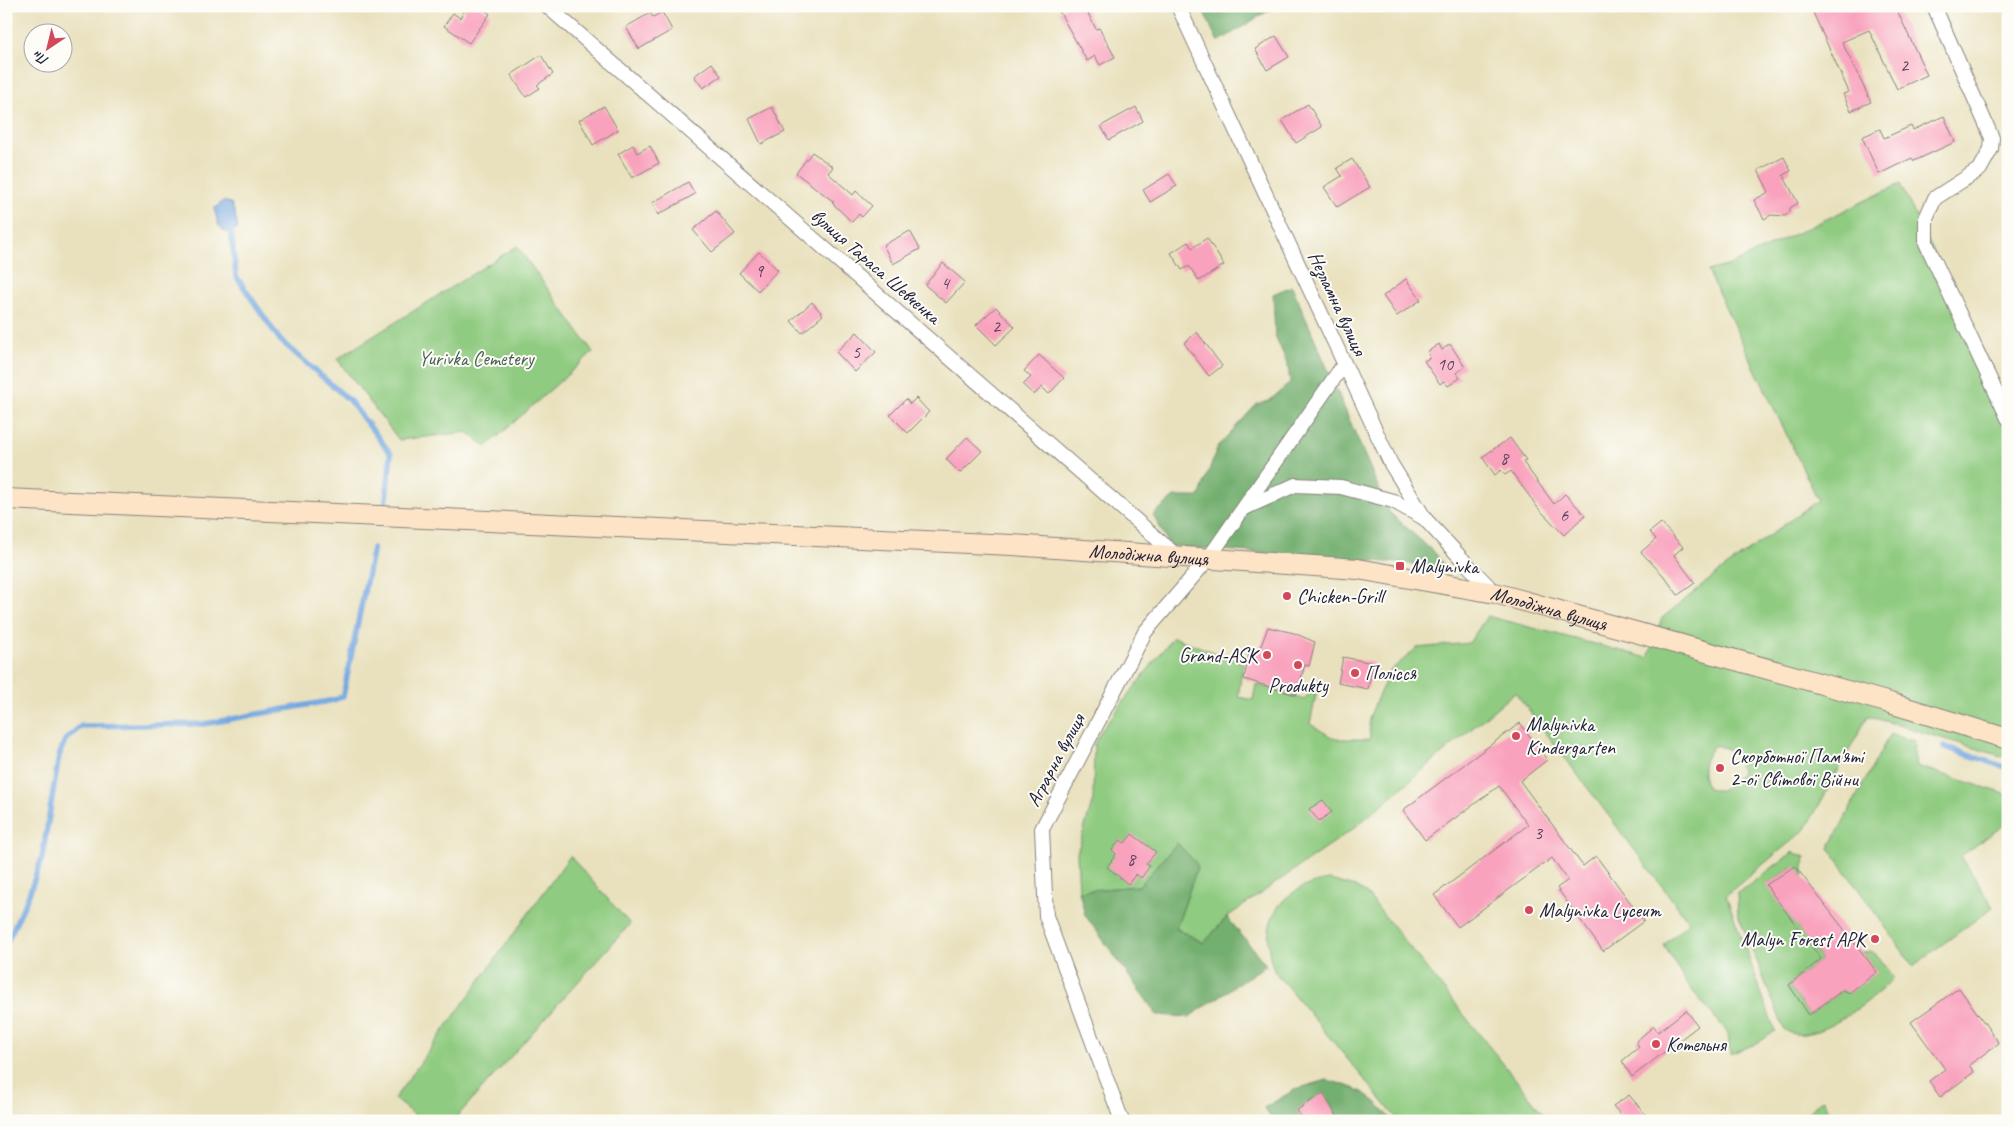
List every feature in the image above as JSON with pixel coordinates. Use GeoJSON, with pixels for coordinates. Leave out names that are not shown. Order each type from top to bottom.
{"type":"FeatureCollection","features":[{"type":"Feature","properties":{"kind":"street","name":"вулиця Тараса Шевченка"},"geometry":{"type":"LineString","coordinates":[[546,6],[1178,556]]}},
{"type":"Feature","properties":{"kind":"street","name":"Незламна вулиця"},"geometry":{"type":"LineString","coordinates":[[1178,6],[1391,464],[1425,519],[1495,593]]}},
{"type":"Feature","properties":{"kind":"street"},"geometry":{"type":"LineString","coordinates":[[1934,6],[1992,138],[1991,149],[1980,169],[1935,198],[1926,218],[1926,243],[2008,418]]}},
{"type":"Feature","properties":{"kind":"street","name":"Аграрна вулиця"},"geometry":{"type":"LineString","coordinates":[[1122,1121],[1046,916],[1042,829],[1145,632],[1208,559],[1344,364]]}},
{"type":"Feature","properties":{"kind":"street"},"geometry":{"type":"LineString","coordinates":[[1244,508],[1295,485],[1341,487],[1393,501],[1425,519]]}},
{"type":"Feature","properties":{"kind":"street","name":"Молодіжна вулиця"},"geometry":{"type":"LineString","coordinates":[[6,499],[384,515],[1077,549],[1358,569],[1495,593],[1880,700],[2008,739]]}},
{"type":"Feature","properties":{"kind":"green space"},"geometry":{"type":"Polygon","coordinates":[[[1201,6],[1276,6],[1218,42],[1201,6]]]}},
{"type":"Feature","properties":{"kind":"green space"},"geometry":{"type":"Polygon","coordinates":[[[1900,184],[2008,403],[2008,758],[1868,716],[1806,829],[1726,895],[1775,1031],[1758,1043],[1730,1054],[1728,1033],[1686,983],[1664,945],[1689,922],[1515,692],[1353,829],[1227,917],[1204,943],[1176,928],[1198,865],[1177,844],[1139,886],[1079,891],[1077,853],[1093,800],[1094,744],[1101,731],[1173,637],[1243,663],[1238,697],[1253,700],[1256,684],[1304,700],[1319,680],[1310,724],[1335,739],[1370,739],[1369,719],[1390,671],[1417,648],[1469,643],[1487,616],[1648,658],[1662,618],[1714,576],[1818,500],[1708,271],[1730,265],[1900,184]],[[1715,745],[1707,755],[1703,765],[1703,776],[1708,788],[1721,791],[1741,772],[1736,756],[1715,745]]]}},
{"type":"Feature","properties":{"kind":"green space","name":"Yurivka Cemetery"},"geometry":{"type":"Polygon","coordinates":[[[517,246],[593,352],[486,447],[468,432],[399,440],[337,359],[517,246]]]}},
{"type":"Feature","properties":{"kind":"green space"},"geometry":{"type":"Polygon","coordinates":[[[1292,286],[1389,512],[1436,554],[1447,570],[1413,564],[1170,546],[1153,515],[1174,497],[1199,497],[1218,446],[1257,404],[1269,401],[1290,383],[1288,365],[1275,335],[1273,294],[1292,286]]]}},
{"type":"Feature","properties":{"kind":"green space"},"geometry":{"type":"Polygon","coordinates":[[[1890,734],[1915,741],[1914,755],[1917,766],[2008,795],[2008,822],[1961,856],[1993,907],[1913,966],[1829,848],[1890,734]]]}},
{"type":"Feature","properties":{"kind":"green space"},"geometry":{"type":"Polygon","coordinates":[[[1177,843],[1198,865],[1176,929],[1204,943],[1227,917],[1266,965],[1189,1017],[1157,1015],[1085,915],[1079,891],[1139,886],[1177,843]]]}},
{"type":"Feature","properties":{"kind":"green space"},"geometry":{"type":"Polygon","coordinates":[[[1793,852],[1805,857],[1803,877],[1794,866],[1767,885],[1821,959],[1789,985],[1809,1015],[1843,990],[1876,972],[1862,953],[1871,951],[1878,956],[1894,977],[1849,1015],[1820,1030],[1807,1034],[1794,1034],[1784,1029],[1738,914],[1737,894],[1793,852]]]}},
{"type":"Feature","properties":{"kind":"green space"},"geometry":{"type":"Polygon","coordinates":[[[570,856],[630,924],[453,1121],[422,1121],[394,1099],[570,856]]]}},
{"type":"Feature","properties":{"kind":"green space"},"geometry":{"type":"Polygon","coordinates":[[[1330,880],[1355,887],[1367,894],[1549,1121],[1399,1121],[1275,972],[1270,955],[1268,939],[1270,924],[1276,911],[1285,899],[1297,890],[1330,880]]]}},
{"type":"Feature","properties":{"kind":"green space"},"geometry":{"type":"Polygon","coordinates":[[[1327,1080],[1349,1086],[1364,1094],[1378,1104],[1393,1121],[1273,1121],[1264,1108],[1296,1089],[1327,1080]]]}},
{"type":"Feature","properties":{"kind":"green space"},"geometry":{"type":"Polygon","coordinates":[[[1823,1098],[1834,1121],[1799,1121],[1823,1098]]]}},
{"type":"Feature","properties":{"kind":"water"},"geometry":{"type":"Polygon","coordinates":[[[223,201],[231,203],[238,229],[226,233],[219,226],[214,209],[223,201]]]}},
{"type":"Feature","properties":{"kind":"building"},"geometry":{"type":"Polygon","coordinates":[[[467,6],[480,6],[490,14],[469,43],[444,26],[453,13],[460,18],[467,6]]]}},
{"type":"Feature","properties":{"kind":"building"},"geometry":{"type":"Polygon","coordinates":[[[1068,6],[1084,6],[1096,29],[1099,28],[1115,57],[1100,65],[1095,56],[1087,61],[1059,11],[1068,6]]]}},
{"type":"Feature","properties":{"kind":"building"},"geometry":{"type":"Polygon","coordinates":[[[1810,6],[1895,6],[1927,75],[1897,89],[1869,30],[1842,42],[1871,102],[1851,111],[1843,94],[1849,92],[1810,6]]]}},
{"type":"Feature","properties":{"kind":"building"},"geometry":{"type":"Polygon","coordinates":[[[662,12],[672,30],[639,49],[626,27],[650,13],[653,17],[662,12]]]}},
{"type":"Feature","properties":{"kind":"building"},"geometry":{"type":"Polygon","coordinates":[[[1276,36],[1289,57],[1267,70],[1255,49],[1276,36]]]}},
{"type":"Feature","properties":{"kind":"building"},"geometry":{"type":"Polygon","coordinates":[[[541,55],[553,74],[537,85],[540,88],[526,97],[511,75],[541,55]]]}},
{"type":"Feature","properties":{"kind":"building"},"geometry":{"type":"Polygon","coordinates":[[[712,63],[721,76],[703,88],[694,76],[712,63]]]}},
{"type":"Feature","properties":{"kind":"building"},"geometry":{"type":"Polygon","coordinates":[[[1308,104],[1322,127],[1296,143],[1282,120],[1308,104]]]}},
{"type":"Feature","properties":{"kind":"building"},"geometry":{"type":"Polygon","coordinates":[[[604,106],[618,130],[593,145],[579,120],[604,106]]]}},
{"type":"Feature","properties":{"kind":"building"},"geometry":{"type":"Polygon","coordinates":[[[772,107],[785,132],[761,144],[749,119],[772,107]]]}},
{"type":"Feature","properties":{"kind":"building"},"geometry":{"type":"Polygon","coordinates":[[[1136,107],[1143,121],[1109,140],[1101,126],[1136,107]]]}},
{"type":"Feature","properties":{"kind":"building"},"geometry":{"type":"Polygon","coordinates":[[[1944,116],[1955,142],[1914,161],[1912,158],[1879,174],[1862,137],[1880,129],[1884,138],[1911,126],[1913,130],[1944,116]]]}},
{"type":"Feature","properties":{"kind":"building"},"geometry":{"type":"Polygon","coordinates":[[[633,145],[637,153],[650,146],[659,163],[632,178],[618,154],[633,145]]]}},
{"type":"Feature","properties":{"kind":"building"},"geometry":{"type":"Polygon","coordinates":[[[812,152],[833,167],[828,173],[853,195],[856,191],[872,206],[862,217],[859,214],[852,222],[832,203],[834,202],[796,173],[812,152]]]}},
{"type":"Feature","properties":{"kind":"building"},"geometry":{"type":"Polygon","coordinates":[[[1784,157],[1791,171],[1783,175],[1798,203],[1790,208],[1790,212],[1785,216],[1771,215],[1764,219],[1754,200],[1769,192],[1758,170],[1784,157]]]}},
{"type":"Feature","properties":{"kind":"building"},"geometry":{"type":"Polygon","coordinates":[[[1352,159],[1370,187],[1337,207],[1324,187],[1342,176],[1337,168],[1352,159]]]}},
{"type":"Feature","properties":{"kind":"building"},"geometry":{"type":"Polygon","coordinates":[[[1169,174],[1177,186],[1150,202],[1143,190],[1169,174]]]}},
{"type":"Feature","properties":{"kind":"building"},"geometry":{"type":"Polygon","coordinates":[[[688,182],[695,194],[658,215],[652,203],[688,182]]]}},
{"type":"Feature","properties":{"kind":"building"},"geometry":{"type":"Polygon","coordinates":[[[716,211],[735,234],[712,252],[693,230],[716,211]]]}},
{"type":"Feature","properties":{"kind":"building"},"geometry":{"type":"Polygon","coordinates":[[[910,231],[920,249],[893,264],[883,245],[910,231]]]}},
{"type":"Feature","properties":{"kind":"building"},"geometry":{"type":"Polygon","coordinates":[[[1207,238],[1224,265],[1199,281],[1189,266],[1182,270],[1171,253],[1188,242],[1192,248],[1207,238]]]}},
{"type":"Feature","properties":{"kind":"building"},"geometry":{"type":"Polygon","coordinates":[[[759,252],[778,270],[758,291],[739,273],[759,252]]]}},
{"type":"Feature","properties":{"kind":"building"},"geometry":{"type":"Polygon","coordinates":[[[943,263],[965,282],[946,303],[925,285],[943,263]]]}},
{"type":"Feature","properties":{"kind":"building"},"geometry":{"type":"Polygon","coordinates":[[[1406,279],[1421,300],[1397,316],[1383,296],[1406,279]]]}},
{"type":"Feature","properties":{"kind":"building"},"geometry":{"type":"Polygon","coordinates":[[[812,302],[823,315],[802,333],[791,321],[812,302]]]}},
{"type":"Feature","properties":{"kind":"building"},"geometry":{"type":"Polygon","coordinates":[[[996,307],[1015,327],[996,345],[976,325],[996,307]]]}},
{"type":"Feature","properties":{"kind":"building"},"geometry":{"type":"Polygon","coordinates":[[[857,332],[876,352],[855,372],[836,352],[857,332]]]}},
{"type":"Feature","properties":{"kind":"building"},"geometry":{"type":"Polygon","coordinates":[[[1197,332],[1222,366],[1209,376],[1184,343],[1197,332]]]}},
{"type":"Feature","properties":{"kind":"building"},"geometry":{"type":"Polygon","coordinates":[[[1439,344],[1442,350],[1450,344],[1465,367],[1456,373],[1460,378],[1448,386],[1444,381],[1440,384],[1424,361],[1431,357],[1427,352],[1439,344]]]}},
{"type":"Feature","properties":{"kind":"building"},"geometry":{"type":"Polygon","coordinates":[[[1039,355],[1064,378],[1049,394],[1042,387],[1034,395],[1023,385],[1031,377],[1024,371],[1039,355]]]}},
{"type":"Feature","properties":{"kind":"building"},"geometry":{"type":"Polygon","coordinates":[[[916,398],[929,412],[908,433],[890,415],[906,399],[910,404],[916,398]]]}},
{"type":"Feature","properties":{"kind":"building"},"geometry":{"type":"Polygon","coordinates":[[[967,437],[982,451],[960,473],[946,459],[967,437]]]}},
{"type":"Feature","properties":{"kind":"building"},"geometry":{"type":"Polygon","coordinates":[[[1510,438],[1526,460],[1523,462],[1554,504],[1565,494],[1585,515],[1564,535],[1538,508],[1511,471],[1505,475],[1501,470],[1495,475],[1482,457],[1510,438]]]}},
{"type":"Feature","properties":{"kind":"building"},"geometry":{"type":"Polygon","coordinates":[[[1661,523],[1683,547],[1674,555],[1695,583],[1678,595],[1663,575],[1641,552],[1656,539],[1650,532],[1661,523]]]}},
{"type":"Feature","properties":{"kind":"building"},"geometry":{"type":"Polygon","coordinates":[[[1268,627],[1294,633],[1315,642],[1309,666],[1305,665],[1296,695],[1244,679],[1250,648],[1259,651],[1268,627]]]}},
{"type":"Feature","properties":{"kind":"building","name":"Полісся"},"geometry":{"type":"Polygon","coordinates":[[[1343,657],[1373,663],[1368,689],[1338,683],[1343,657]]]}},
{"type":"Feature","properties":{"kind":"building"},"geometry":{"type":"Polygon","coordinates":[[[1520,723],[1547,760],[1520,781],[1583,866],[1596,856],[1644,921],[1603,951],[1557,888],[1568,880],[1552,858],[1458,927],[1434,895],[1528,825],[1499,786],[1425,840],[1403,810],[1520,723]]]}},
{"type":"Feature","properties":{"kind":"building"},"geometry":{"type":"Polygon","coordinates":[[[1323,800],[1332,812],[1319,821],[1309,809],[1323,800]]]}},
{"type":"Feature","properties":{"kind":"building"},"geometry":{"type":"Polygon","coordinates":[[[1132,834],[1156,852],[1146,864],[1150,866],[1141,878],[1136,874],[1128,884],[1107,867],[1116,854],[1112,850],[1120,840],[1125,843],[1132,834]]]}},
{"type":"Feature","properties":{"kind":"building"},"geometry":{"type":"Polygon","coordinates":[[[1795,866],[1877,972],[1849,993],[1843,990],[1809,1015],[1789,985],[1821,959],[1766,885],[1795,866]]]}},
{"type":"Feature","properties":{"kind":"building"},"geometry":{"type":"Polygon","coordinates":[[[1959,988],[1999,1043],[1969,1065],[1974,1072],[1940,1097],[1929,1081],[1945,1069],[1911,1022],[1959,988]]]}},
{"type":"Feature","properties":{"kind":"building","name":"Котельня"},"geometry":{"type":"Polygon","coordinates":[[[1686,1010],[1698,1026],[1632,1077],[1622,1061],[1639,1047],[1636,1041],[1654,1026],[1658,1032],[1686,1010]]]}},
{"type":"Feature","properties":{"kind":"building"},"geometry":{"type":"Polygon","coordinates":[[[1323,1093],[1340,1121],[1304,1121],[1297,1110],[1323,1093]]]}},
{"type":"Feature","properties":{"kind":"building"},"geometry":{"type":"Polygon","coordinates":[[[1629,1095],[1651,1121],[1626,1121],[1613,1106],[1629,1095]]]}},
{"type":"Feature","properties":{"kind":"waterway"},"geometry":{"type":"LineString","coordinates":[[231,232],[236,276],[280,340],[349,400],[391,454],[385,508]]}},
{"type":"Feature","properties":{"kind":"waterway"},"geometry":{"type":"LineString","coordinates":[[6,944],[28,897],[42,858],[59,756],[65,740],[81,726],[204,724],[334,700],[343,696],[373,548]]}},
{"type":"Feature","properties":{"kind":"waterway"},"geometry":{"type":"LineString","coordinates":[[1944,747],[2008,768]]}},
{"type":"Feature","properties":{"kind":"place","name":"Malynivka"},"geometry":{"type":"Point","coordinates":[1400,566]}},
{"type":"Feature","properties":{"kind":"place","name":"Chicken-Grill"},"geometry":{"type":"Point","coordinates":[1287,596]}},
{"type":"Feature","properties":{"kind":"place","name":"Grand-ASK"},"geometry":{"type":"Point","coordinates":[1267,655]}},
{"type":"Feature","properties":{"kind":"place","name":"Produkty"},"geometry":{"type":"Point","coordinates":[1298,665]}},
{"type":"Feature","properties":{"kind":"place","name":"Полісся"},"geometry":{"type":"Point","coordinates":[1355,673]}},
{"type":"Feature","properties":{"kind":"place","name":"Malynivka Kindergarten"},"geometry":{"type":"Point","coordinates":[1516,736]}},
{"type":"Feature","properties":{"kind":"place","name":"Скорботної Пам'яті 2-ої Світової Війни"},"geometry":{"type":"Point","coordinates":[1720,768]}},
{"type":"Feature","properties":{"kind":"place","name":"Malynivka Lyceum"},"geometry":{"type":"Point","coordinates":[1529,910]}},
{"type":"Feature","properties":{"kind":"place","name":"Malyn Forest APK"},"geometry":{"type":"Point","coordinates":[1875,939]}},
{"type":"Feature","properties":{"kind":"place","name":"Котельня"},"geometry":{"type":"Point","coordinates":[1656,1044]}}]}
